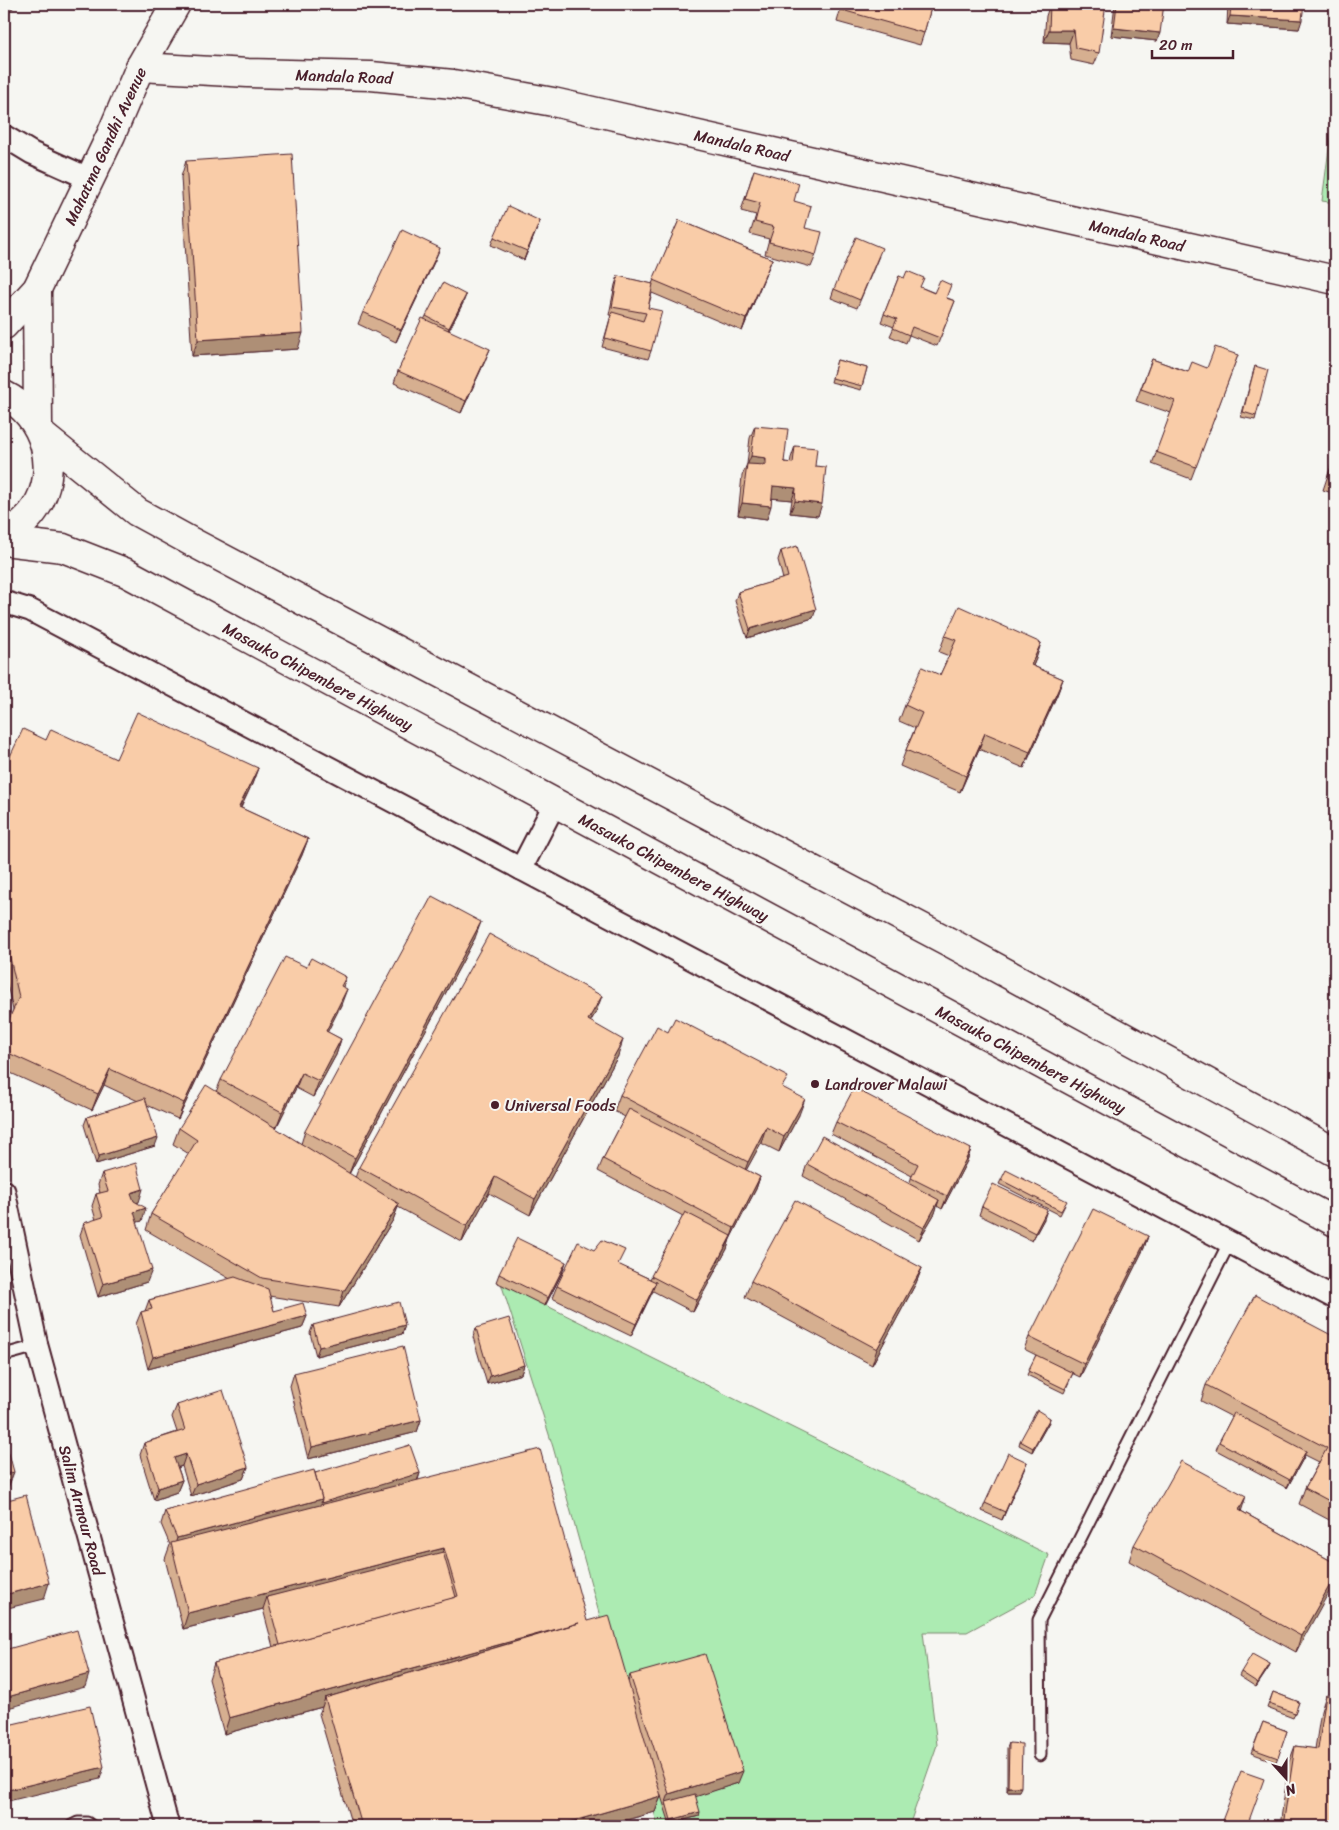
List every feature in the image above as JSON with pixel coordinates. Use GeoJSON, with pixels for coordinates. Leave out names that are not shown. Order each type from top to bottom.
{"type":"FeatureCollection","features":[{"type":"Feature","properties":{"kind":"main road","name":"Mahatma Gandhi Avenue"},"geometry":{"type":"LineString","coordinates":[[4,325],[37,289],[90,179],[140,68],[176,4]]}},
{"type":"Feature","properties":{"kind":"main road","name":"Mandala Road"},"geometry":{"type":"LineString","coordinates":[[140,68],[371,76],[453,84],[563,105],[1335,280]]}},
{"type":"Feature","properties":{"kind":"main road","name":"Mahatma Gandhi Avenue"},"geometry":{"type":"LineString","coordinates":[[4,537],[19,528],[36,509],[46,486],[48,460],[40,431],[37,289]]}},
{"type":"Feature","properties":{"kind":"main road"},"geometry":{"type":"LineString","coordinates":[[4,395],[24,409],[40,431],[137,512],[951,943],[1335,1152]]}},
{"type":"Feature","properties":{"kind":"main road","name":"Masauko Chipembere Highway"},"geometry":{"type":"LineString","coordinates":[[4,541],[63,548],[127,573],[1335,1222]]}},
{"type":"Feature","properties":{"kind":"street"},"geometry":{"type":"LineString","coordinates":[[4,136],[32,153],[90,179]]}},
{"type":"Feature","properties":{"kind":"street"},"geometry":{"type":"LineString","coordinates":[[4,602],[30,610],[1335,1298]]}},
{"type":"Feature","properties":{"kind":"street"},"geometry":{"type":"LineString","coordinates":[[521,869],[555,803]]}},
{"type":"Feature","properties":{"kind":"street","name":"Salim Armour Road"},"geometry":{"type":"LineString","coordinates":[[4,1191],[37,1346],[168,1826]]}},
{"type":"Feature","properties":{"kind":"lane"},"geometry":{"type":"LineString","coordinates":[[1040,1755],[1039,1620],[1230,1241]]}},
{"type":"Feature","properties":{"kind":"lane"},"geometry":{"type":"LineString","coordinates":[[4,1354],[37,1346]]}},
{"type":"Feature","properties":{"kind":"lane"},"geometry":{"type":"LineString","coordinates":[[72,1826],[78,1823],[87,1823],[92,1826]]}},
{"type":"Feature","properties":{"kind":"green space"},"geometry":{"type":"Polygon","coordinates":[[[1335,103],[1335,203],[1322,201],[1335,103]]]}},
{"type":"Feature","properties":{"kind":"green space"},"geometry":{"type":"Polygon","coordinates":[[[501,1283],[1049,1555],[1035,1595],[967,1632],[923,1632],[937,1745],[909,1826],[658,1826],[553,1447],[501,1283]]]}},
{"type":"Feature","properties":{"kind":"building"},"geometry":{"type":"Polygon","coordinates":[[[843,4],[932,4],[924,33],[842,10],[843,4]]]}},
{"type":"Feature","properties":{"kind":"building"},"geometry":{"type":"Polygon","coordinates":[[[1050,4],[1106,4],[1099,53],[1076,48],[1074,30],[1049,30],[1050,4]]]}},
{"type":"Feature","properties":{"kind":"building"},"geometry":{"type":"Polygon","coordinates":[[[1117,4],[1164,4],[1160,33],[1114,28],[1117,4]]]}},
{"type":"Feature","properties":{"kind":"building"},"geometry":{"type":"Polygon","coordinates":[[[1231,4],[1304,4],[1302,20],[1230,16],[1231,4]]]}},
{"type":"Feature","properties":{"kind":"building"},"geometry":{"type":"Polygon","coordinates":[[[292,154],[303,333],[198,340],[186,161],[292,154]]]}},
{"type":"Feature","properties":{"kind":"building"},"geometry":{"type":"Polygon","coordinates":[[[754,170],[799,183],[794,201],[811,206],[805,228],[822,232],[816,255],[769,242],[774,227],[755,222],[760,203],[745,199],[754,170]]]}},
{"type":"Feature","properties":{"kind":"building"},"geometry":{"type":"Polygon","coordinates":[[[508,206],[540,221],[527,251],[494,237],[508,206]]]}},
{"type":"Feature","properties":{"kind":"building"},"geometry":{"type":"Polygon","coordinates":[[[679,220],[772,259],[746,319],[653,280],[679,220]]]}},
{"type":"Feature","properties":{"kind":"building"},"geometry":{"type":"Polygon","coordinates":[[[402,230],[440,248],[401,330],[363,312],[402,230]]]}},
{"type":"Feature","properties":{"kind":"building"},"geometry":{"type":"Polygon","coordinates":[[[856,237],[882,248],[860,300],[834,289],[856,237]]]}},
{"type":"Feature","properties":{"kind":"building"},"geometry":{"type":"Polygon","coordinates":[[[907,271],[924,278],[920,287],[934,293],[940,280],[951,285],[946,298],[955,301],[940,338],[912,327],[909,335],[893,328],[897,319],[884,314],[899,276],[904,278],[907,271]]]}},
{"type":"Feature","properties":{"kind":"building"},"geometry":{"type":"Polygon","coordinates":[[[618,276],[653,284],[648,308],[662,311],[651,351],[605,338],[612,312],[643,321],[646,313],[612,307],[618,276]]]}},
{"type":"Feature","properties":{"kind":"building"},"geometry":{"type":"Polygon","coordinates":[[[443,283],[466,295],[449,328],[426,316],[443,283]]]}},
{"type":"Feature","properties":{"kind":"building"},"geometry":{"type":"Polygon","coordinates":[[[422,318],[490,349],[466,401],[398,371],[422,318]]]}},
{"type":"Feature","properties":{"kind":"building"},"geometry":{"type":"Polygon","coordinates":[[[1215,347],[1238,355],[1196,467],[1156,452],[1175,401],[1141,389],[1152,359],[1188,372],[1192,362],[1207,368],[1215,347]]]}},
{"type":"Feature","properties":{"kind":"building"},"geometry":{"type":"Polygon","coordinates":[[[837,360],[867,368],[862,386],[832,378],[837,360]]]}},
{"type":"Feature","properties":{"kind":"building"},"geometry":{"type":"Polygon","coordinates":[[[1255,366],[1268,370],[1256,416],[1243,412],[1255,366]]]}},
{"type":"Feature","properties":{"kind":"building"},"geometry":{"type":"Polygon","coordinates":[[[755,426],[788,429],[784,462],[793,463],[795,446],[817,448],[815,466],[826,467],[822,504],[795,501],[796,488],[773,486],[771,506],[742,503],[747,464],[766,465],[766,458],[751,456],[755,426]]]}},
{"type":"Feature","properties":{"kind":"building"},"geometry":{"type":"Polygon","coordinates":[[[1335,455],[1335,481],[1328,478],[1335,455]]]}},
{"type":"Feature","properties":{"kind":"building"},"geometry":{"type":"Polygon","coordinates":[[[797,546],[816,609],[750,629],[738,592],[788,577],[781,551],[797,546]]]}},
{"type":"Feature","properties":{"kind":"building"},"geometry":{"type":"Polygon","coordinates":[[[959,606],[1041,643],[1031,665],[1063,679],[1030,752],[985,733],[966,776],[906,750],[922,713],[905,705],[922,667],[940,675],[956,640],[945,636],[959,606]]]}},
{"type":"Feature","properties":{"kind":"building"},"geometry":{"type":"Polygon","coordinates":[[[137,712],[258,768],[239,807],[308,839],[184,1103],[110,1069],[98,1094],[4,1051],[4,1030],[19,997],[4,932],[4,769],[23,729],[46,740],[51,729],[116,759],[137,712]]]}},
{"type":"Feature","properties":{"kind":"building"},"geometry":{"type":"Polygon","coordinates":[[[432,896],[481,922],[355,1158],[305,1131],[432,896]]]}},
{"type":"Feature","properties":{"kind":"building"},"geometry":{"type":"Polygon","coordinates":[[[489,934],[602,996],[588,1020],[623,1040],[535,1199],[495,1177],[467,1226],[359,1167],[489,934]]]}},
{"type":"Feature","properties":{"kind":"building"},"geometry":{"type":"Polygon","coordinates":[[[285,957],[306,967],[311,958],[346,977],[341,986],[347,989],[326,1031],[341,1039],[319,1081],[302,1073],[282,1112],[221,1080],[285,957]]]}},
{"type":"Feature","properties":{"kind":"building"},"geometry":{"type":"Polygon","coordinates":[[[675,1018],[788,1077],[782,1087],[805,1099],[784,1137],[766,1127],[748,1162],[620,1095],[657,1026],[668,1032],[675,1018]]]}},
{"type":"Feature","properties":{"kind":"building"},"geometry":{"type":"Polygon","coordinates":[[[206,1085],[399,1204],[344,1291],[262,1278],[151,1214],[197,1140],[179,1128],[206,1085]]]}},
{"type":"Feature","properties":{"kind":"building"},"geometry":{"type":"Polygon","coordinates":[[[854,1088],[971,1149],[947,1196],[911,1178],[918,1164],[836,1122],[854,1088]]]}},
{"type":"Feature","properties":{"kind":"building"},"geometry":{"type":"Polygon","coordinates":[[[145,1098],[158,1138],[99,1156],[87,1117],[145,1098]]]}},
{"type":"Feature","properties":{"kind":"building"},"geometry":{"type":"Polygon","coordinates":[[[629,1109],[760,1177],[734,1228],[603,1159],[629,1109]]]}},
{"type":"Feature","properties":{"kind":"building"},"geometry":{"type":"Polygon","coordinates":[[[822,1136],[939,1200],[924,1228],[807,1164],[822,1136]]]}},
{"type":"Feature","properties":{"kind":"building"},"geometry":{"type":"Polygon","coordinates":[[[136,1163],[143,1189],[131,1193],[134,1201],[146,1208],[134,1212],[152,1270],[103,1284],[84,1223],[103,1217],[96,1194],[108,1191],[102,1173],[136,1163]]]}},
{"type":"Feature","properties":{"kind":"building"},"geometry":{"type":"Polygon","coordinates":[[[1006,1170],[1067,1201],[1061,1211],[1001,1180],[1006,1170]]]}},
{"type":"Feature","properties":{"kind":"building"},"geometry":{"type":"Polygon","coordinates":[[[993,1184],[1047,1210],[1035,1233],[982,1206],[993,1184]]]}},
{"type":"Feature","properties":{"kind":"building"},"geometry":{"type":"Polygon","coordinates":[[[795,1200],[922,1268],[877,1349],[751,1281],[795,1200]]]}},
{"type":"Feature","properties":{"kind":"building"},"geometry":{"type":"Polygon","coordinates":[[[1093,1209],[1148,1236],[1084,1364],[1029,1337],[1093,1209]]]}},
{"type":"Feature","properties":{"kind":"building"},"geometry":{"type":"Polygon","coordinates":[[[685,1212],[731,1236],[697,1300],[651,1276],[685,1212]]]}},
{"type":"Feature","properties":{"kind":"building"},"geometry":{"type":"Polygon","coordinates":[[[517,1238],[566,1262],[548,1298],[499,1274],[517,1238]]]}},
{"type":"Feature","properties":{"kind":"building"},"geometry":{"type":"Polygon","coordinates":[[[602,1240],[625,1250],[618,1264],[656,1282],[636,1324],[557,1286],[578,1242],[594,1250],[602,1240]]]}},
{"type":"Feature","properties":{"kind":"building"},"geometry":{"type":"Polygon","coordinates":[[[235,1277],[268,1289],[274,1311],[303,1303],[307,1316],[153,1357],[141,1312],[152,1309],[149,1300],[235,1277]]]}},
{"type":"Feature","properties":{"kind":"building"},"geometry":{"type":"Polygon","coordinates":[[[1255,1295],[1335,1337],[1335,1504],[1305,1488],[1327,1448],[1206,1385],[1255,1295]]]}},
{"type":"Feature","properties":{"kind":"building"},"geometry":{"type":"Polygon","coordinates":[[[399,1302],[405,1325],[319,1347],[313,1325],[399,1302]]]}},
{"type":"Feature","properties":{"kind":"building"},"geometry":{"type":"Polygon","coordinates":[[[509,1318],[524,1365],[490,1376],[476,1328],[509,1318]]]}},
{"type":"Feature","properties":{"kind":"building"},"geometry":{"type":"Polygon","coordinates":[[[403,1346],[421,1420],[312,1447],[294,1373],[403,1346]]]}},
{"type":"Feature","properties":{"kind":"building"},"geometry":{"type":"Polygon","coordinates":[[[1036,1355],[1073,1373],[1065,1389],[1028,1371],[1036,1355]]]}},
{"type":"Feature","properties":{"kind":"building"},"geometry":{"type":"Polygon","coordinates":[[[223,1390],[248,1467],[196,1484],[186,1454],[174,1458],[182,1480],[158,1488],[144,1443],[185,1430],[177,1405],[223,1390]]]}},
{"type":"Feature","properties":{"kind":"building"},"geometry":{"type":"Polygon","coordinates":[[[1037,1410],[1050,1418],[1033,1448],[1020,1441],[1037,1410]]]}},
{"type":"Feature","properties":{"kind":"building"},"geometry":{"type":"Polygon","coordinates":[[[1234,1413],[1306,1451],[1290,1480],[1219,1442],[1234,1413]]]}},
{"type":"Feature","properties":{"kind":"building"},"geometry":{"type":"Polygon","coordinates":[[[4,1435],[14,1472],[4,1475],[4,1435]]]}},
{"type":"Feature","properties":{"kind":"building"},"geometry":{"type":"Polygon","coordinates":[[[410,1445],[420,1473],[321,1503],[322,1499],[315,1473],[410,1445]]]}},
{"type":"Feature","properties":{"kind":"building"},"geometry":{"type":"Polygon","coordinates":[[[540,1449],[587,1621],[609,1615],[661,1796],[556,1826],[362,1826],[325,1698],[579,1623],[229,1718],[214,1663],[458,1596],[444,1548],[188,1613],[171,1543],[540,1449]]]}},
{"type":"Feature","properties":{"kind":"building"},"geometry":{"type":"Polygon","coordinates":[[[1008,1453],[1027,1462],[1005,1512],[985,1503],[1008,1453]]]}},
{"type":"Feature","properties":{"kind":"building"},"geometry":{"type":"Polygon","coordinates":[[[1181,1461],[1246,1496],[1239,1510],[1335,1563],[1335,1576],[1301,1636],[1134,1545],[1181,1461]]]}},
{"type":"Feature","properties":{"kind":"building"},"geometry":{"type":"Polygon","coordinates":[[[314,1470],[322,1499],[177,1538],[165,1511],[314,1470]]]}},
{"type":"Feature","properties":{"kind":"building"},"geometry":{"type":"Polygon","coordinates":[[[26,1495],[49,1583],[4,1595],[4,1501],[26,1495]]]}},
{"type":"Feature","properties":{"kind":"building"},"geometry":{"type":"Polygon","coordinates":[[[443,1552],[456,1597],[280,1645],[267,1597],[443,1552]]]}},
{"type":"Feature","properties":{"kind":"building"},"geometry":{"type":"Polygon","coordinates":[[[77,1630],[89,1674],[4,1698],[4,1650],[77,1630]]]}},
{"type":"Feature","properties":{"kind":"building"},"geometry":{"type":"Polygon","coordinates":[[[705,1654],[743,1771],[669,1794],[630,1675],[705,1654]]]}},
{"type":"Feature","properties":{"kind":"building"},"geometry":{"type":"Polygon","coordinates":[[[1252,1654],[1270,1664],[1258,1683],[1241,1672],[1252,1654]]]}},
{"type":"Feature","properties":{"kind":"building"},"geometry":{"type":"Polygon","coordinates":[[[1273,1692],[1299,1702],[1295,1713],[1269,1704],[1273,1692]]]}},
{"type":"Feature","properties":{"kind":"building"},"geometry":{"type":"Polygon","coordinates":[[[1326,1695],[1335,1696],[1335,1826],[1283,1826],[1295,1746],[1318,1749],[1326,1695]]]}},
{"type":"Feature","properties":{"kind":"building"},"geometry":{"type":"Polygon","coordinates":[[[90,1706],[104,1767],[4,1791],[4,1726],[90,1706]]]}},
{"type":"Feature","properties":{"kind":"building"},"geometry":{"type":"Polygon","coordinates":[[[1263,1722],[1287,1731],[1278,1758],[1253,1749],[1263,1722]]]}},
{"type":"Feature","properties":{"kind":"building"},"geometry":{"type":"Polygon","coordinates":[[[1009,1743],[1022,1744],[1021,1787],[1008,1787],[1009,1743]]]}},
{"type":"Feature","properties":{"kind":"building"},"geometry":{"type":"Polygon","coordinates":[[[1241,1771],[1264,1779],[1247,1826],[1220,1826],[1241,1771]]]}},
{"type":"Feature","properties":{"kind":"building"},"geometry":{"type":"Polygon","coordinates":[[[695,1794],[700,1812],[671,1820],[666,1802],[695,1794]]]}},
{"type":"Feature","properties":{"kind":"place","name":"Landrover Malawi"},"geometry":{"type":"Point","coordinates":[815,1084]}},
{"type":"Feature","properties":{"kind":"place","name":"Universal Foods"},"geometry":{"type":"Point","coordinates":[495,1105]}}]}
